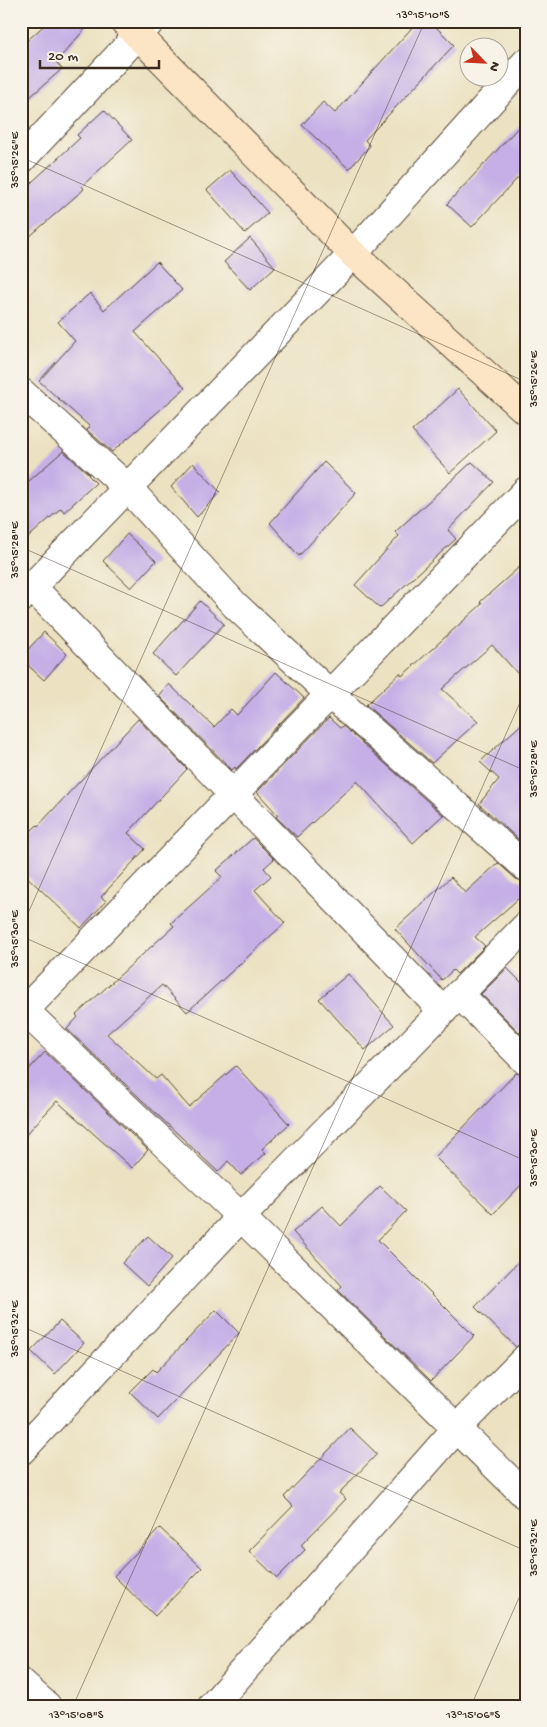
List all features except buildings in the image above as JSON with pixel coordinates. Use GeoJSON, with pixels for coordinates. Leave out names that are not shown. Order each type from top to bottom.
{"type":"FeatureCollection","features":[{"type":"Feature","properties":{"kind":"street"},"geometry":{"type":"LineString","coordinates":[[21,160],[138,26],[354,254],[526,411]]}},
{"type":"Feature","properties":{"kind":"street"},"geometry":{"type":"LineString","coordinates":[[526,62],[354,254],[27,593],[451,1003],[526,1061]]}},
{"type":"Feature","properties":{"kind":"street"},"geometry":{"type":"LineString","coordinates":[[21,392],[128,488],[235,605],[330,694],[526,867]]}},
{"type":"Feature","properties":{"kind":"street"},"geometry":{"type":"LineString","coordinates":[[526,491],[22,1011],[241,1217],[526,1496]]}},
{"type":"Feature","properties":{"kind":"street"},"geometry":{"type":"LineString","coordinates":[[21,1451],[241,1217],[526,926]]}},
{"type":"Feature","properties":{"kind":"street"},"geometry":{"type":"LineString","coordinates":[[212,1706],[456,1429],[526,1358]]}},
{"type":"Feature","properties":{"kind":"street"},"geometry":{"type":"LineString","coordinates":[[21,1683],[47,1706]]}}]}
